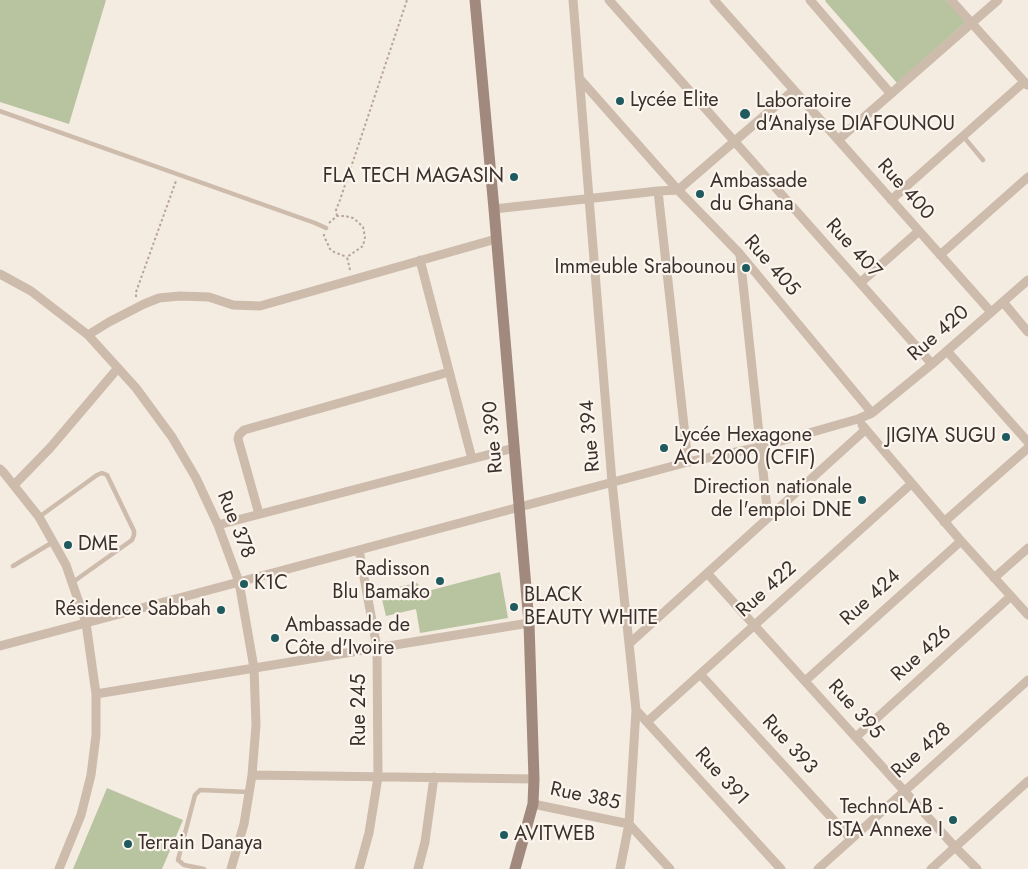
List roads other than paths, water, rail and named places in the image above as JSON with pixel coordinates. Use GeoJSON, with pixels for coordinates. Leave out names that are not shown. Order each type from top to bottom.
{"type":"FeatureCollection","features":[{"type":"Feature","properties":{"kind":"street","name":"Rue 390"},"geometry":{"type":"LineString","coordinates":[[475,0],[529,623],[534,779],[533,804],[515,869]]}},
{"type":"Feature","properties":{"kind":"street","name":"Rue 394"},"geometry":{"type":"LineString","coordinates":[[573,0],[612,482],[636,710],[629,824],[620,869]]}},
{"type":"Feature","properties":{"kind":"street","name":"Rue 407"},"geometry":{"type":"LineString","coordinates":[[609,0],[932,364]]}},
{"type":"Feature","properties":{"kind":"street","name":"Rue 400"},"geometry":{"type":"LineString","coordinates":[[714,0],[991,312]]}},
{"type":"Feature","properties":{"kind":"street"},"geometry":{"type":"LineString","coordinates":[[810,0],[892,94]]}},
{"type":"Feature","properties":{"kind":"street"},"geometry":{"type":"LineString","coordinates":[[891,200],[963,136],[1026,84],[951,0]]}},
{"type":"Feature","properties":{"kind":"street"},"geometry":{"type":"LineString","coordinates":[[838,140],[998,0]]}},
{"type":"Feature","properties":{"kind":"street","name":"Rue 405"},"geometry":{"type":"LineString","coordinates":[[579,78],[678,190],[740,254],[872,413]]}},
{"type":"Feature","properties":{"kind":"street"},"geometry":{"type":"LineString","coordinates":[[494,209],[678,190],[794,90]]}},
{"type":"Feature","properties":{"kind":"street"},"geometry":{"type":"LineString","coordinates":[[940,255],[1028,177]]}},
{"type":"Feature","properties":{"kind":"street"},"geometry":{"type":"LineString","coordinates":[[658,191],[688,462]]}},
{"type":"Feature","properties":{"kind":"street"},"geometry":{"type":"LineString","coordinates":[[860,283],[919,231]]}},
{"type":"Feature","properties":{"kind":"street"},"geometry":{"type":"LineString","coordinates":[[88,335],[139,306],[159,298],[180,296],[209,297],[234,305],[260,306],[496,239]]}},
{"type":"Feature","properties":{"kind":"street"},"geometry":{"type":"LineString","coordinates":[[740,254],[768,518]]}},
{"type":"Feature","properties":{"kind":"street"},"geometry":{"type":"LineString","coordinates":[[420,260],[472,459]]}},
{"type":"Feature","properties":{"kind":"street","name":"Rue 378"},"geometry":{"type":"LineString","coordinates":[[0,274],[31,291],[88,335],[136,388],[172,437],[196,478],[218,525],[239,582],[254,668],[256,725],[252,775],[244,824],[230,869]]}},
{"type":"Feature","properties":{"kind":"street","name":"Rue 420"},"geometry":{"type":"LineString","coordinates":[[0,646],[612,482],[688,462],[760,447],[858,419],[872,413],[932,364],[1028,280]]}},
{"type":"Feature","properties":{"kind":"street"},"geometry":{"type":"LineString","coordinates":[[1003,302],[1028,332]]}},
{"type":"Feature","properties":{"kind":"street"},"geometry":{"type":"LineString","coordinates":[[947,351],[1028,442]]}},
{"type":"Feature","properties":{"kind":"street"},"geometry":{"type":"LineString","coordinates":[[14,485],[50,448],[118,368]]}},
{"type":"Feature","properties":{"kind":"street"},"geometry":{"type":"LineString","coordinates":[[259,514],[238,439],[244,430],[449,372]]}},
{"type":"Feature","properties":{"kind":"street"},"geometry":{"type":"LineString","coordinates":[[858,419],[865,430],[960,541],[1028,615]]}},
{"type":"Feature","properties":{"kind":"street"},"geometry":{"type":"LineString","coordinates":[[630,643],[865,430]]}},
{"type":"Feature","properties":{"kind":"street"},"geometry":{"type":"LineString","coordinates":[[218,525],[514,448]]}},
{"type":"Feature","properties":{"kind":"street"},"geometry":{"type":"LineString","coordinates":[[944,522],[1028,448]]}},
{"type":"Feature","properties":{"kind":"street"},"geometry":{"type":"LineString","coordinates":[[0,469],[39,517],[53,542],[66,566],[86,623],[96,694],[96,735],[91,775],[81,815],[62,864],[58,869]]}},
{"type":"Feature","properties":{"kind":"street","name":"Rue 422"},"geometry":{"type":"LineString","coordinates":[[647,722],[911,484]]}},
{"type":"Feature","properties":{"kind":"street","name":"Rue 424"},"geometry":{"type":"LineString","coordinates":[[805,681],[960,541]]}},
{"type":"Feature","properties":{"kind":"street"},"geometry":{"type":"LineString","coordinates":[[994,578],[1028,548]]}},
{"type":"Feature","properties":{"kind":"street","name":"Rue 245"},"geometry":{"type":"LineString","coordinates":[[359,550],[377,648],[378,777],[369,834],[359,869]]}},
{"type":"Feature","properties":{"kind":"street","name":"Rue 395"},"geometry":{"type":"LineString","coordinates":[[707,573],[978,869]]}},
{"type":"Feature","properties":{"kind":"street","name":"Rue 426"},"geometry":{"type":"LineString","coordinates":[[856,737],[1011,596]]}},
{"type":"Feature","properties":{"kind":"street"},"geometry":{"type":"LineString","coordinates":[[96,694],[529,623]]}},
{"type":"Feature","properties":{"kind":"street","name":"Rue 393"},"geometry":{"type":"LineString","coordinates":[[700,674],[851,839]]}},
{"type":"Feature","properties":{"kind":"street","name":"Rue 428"},"geometry":{"type":"LineString","coordinates":[[818,869],[1028,680]]}},
{"type":"Feature","properties":{"kind":"street","name":"Rue 391"},"geometry":{"type":"LineString","coordinates":[[636,710],[781,869]]}},
{"type":"Feature","properties":{"kind":"street"},"geometry":{"type":"LineString","coordinates":[[252,775],[534,779]]}},
{"type":"Feature","properties":{"kind":"street"},"geometry":{"type":"LineString","coordinates":[[418,869],[434,777]]}},
{"type":"Feature","properties":{"kind":"street"},"geometry":{"type":"LineString","coordinates":[[931,869],[1028,781]]}},
{"type":"Feature","properties":{"kind":"street","name":"Rue 385"},"geometry":{"type":"LineString","coordinates":[[533,804],[629,824],[670,869]]}},
{"type":"Feature","properties":{"kind":"lane"},"geometry":{"type":"LineString","coordinates":[[0,111],[326,228]]}},
{"type":"Feature","properties":{"kind":"lane"},"geometry":{"type":"LineString","coordinates":[[963,136],[983,160]]}},
{"type":"Feature","properties":{"kind":"lane"},"geometry":{"type":"LineString","coordinates":[[39,517],[97,475],[102,473],[107,475],[134,531],[134,535],[132,540],[72,582]]}},
{"type":"Feature","properties":{"kind":"lane"},"geometry":{"type":"LineString","coordinates":[[13,566],[53,542]]}},
{"type":"Feature","properties":{"kind":"lane"},"geometry":{"type":"LineString","coordinates":[[204,869],[184,864],[178,860],[195,795],[200,790],[249,792]]}},
{"type":"Feature","properties":{"kind":"place","name":"Lycée Elite"},"geometry":{"type":"Point","coordinates":[620,101]}},
{"type":"Feature","properties":{"kind":"place","name":"Laboratoire d'Analyse DIAFOUNOU"},"geometry":{"type":"Point","coordinates":[745,114]}},
{"type":"Feature","properties":{"kind":"place","name":"FLA TECH MAGASIN"},"geometry":{"type":"Point","coordinates":[514,177]}},
{"type":"Feature","properties":{"kind":"place","name":"Ambassade du Ghana"},"geometry":{"type":"Point","coordinates":[700,194]}},
{"type":"Feature","properties":{"kind":"place","name":"Immeuble Srabounou"},"geometry":{"type":"Point","coordinates":[746,268]}},
{"type":"Feature","properties":{"kind":"place","name":"JIGIYA SUGU"},"geometry":{"type":"Point","coordinates":[1006,437]}},
{"type":"Feature","properties":{"kind":"place","name":"Lycée Hexagone ACI 2000 (CFIF)"},"geometry":{"type":"Point","coordinates":[664,448]}},
{"type":"Feature","properties":{"kind":"place","name":"Direction nationale de l'emploi DNE"},"geometry":{"type":"Point","coordinates":[862,500]}},
{"type":"Feature","properties":{"kind":"place","name":"DME"},"geometry":{"type":"Point","coordinates":[68,545]}},
{"type":"Feature","properties":{"kind":"place","name":"Radisson Blu Bamako"},"geometry":{"type":"Point","coordinates":[440,581]}},
{"type":"Feature","properties":{"kind":"place","name":"K1C"},"geometry":{"type":"Point","coordinates":[244,584]}},
{"type":"Feature","properties":{"kind":"place","name":"BLACK BEAUTY WHITE"},"geometry":{"type":"Point","coordinates":[514,607]}},
{"type":"Feature","properties":{"kind":"place","name":"Résidence Sabbah"},"geometry":{"type":"Point","coordinates":[221,610]}},
{"type":"Feature","properties":{"kind":"place","name":"Ambassade de Côte d'Ivoire"},"geometry":{"type":"Point","coordinates":[275,638]}},
{"type":"Feature","properties":{"kind":"place","name":"TechnoLAB - ISTA Annexe I"},"geometry":{"type":"Point","coordinates":[953,820]}},
{"type":"Feature","properties":{"kind":"place","name":"AVITWEB"},"geometry":{"type":"Point","coordinates":[504,835]}},
{"type":"Feature","properties":{"kind":"place","name":"Terrain Danaya"},"geometry":{"type":"Point","coordinates":[128,844]}}]}
